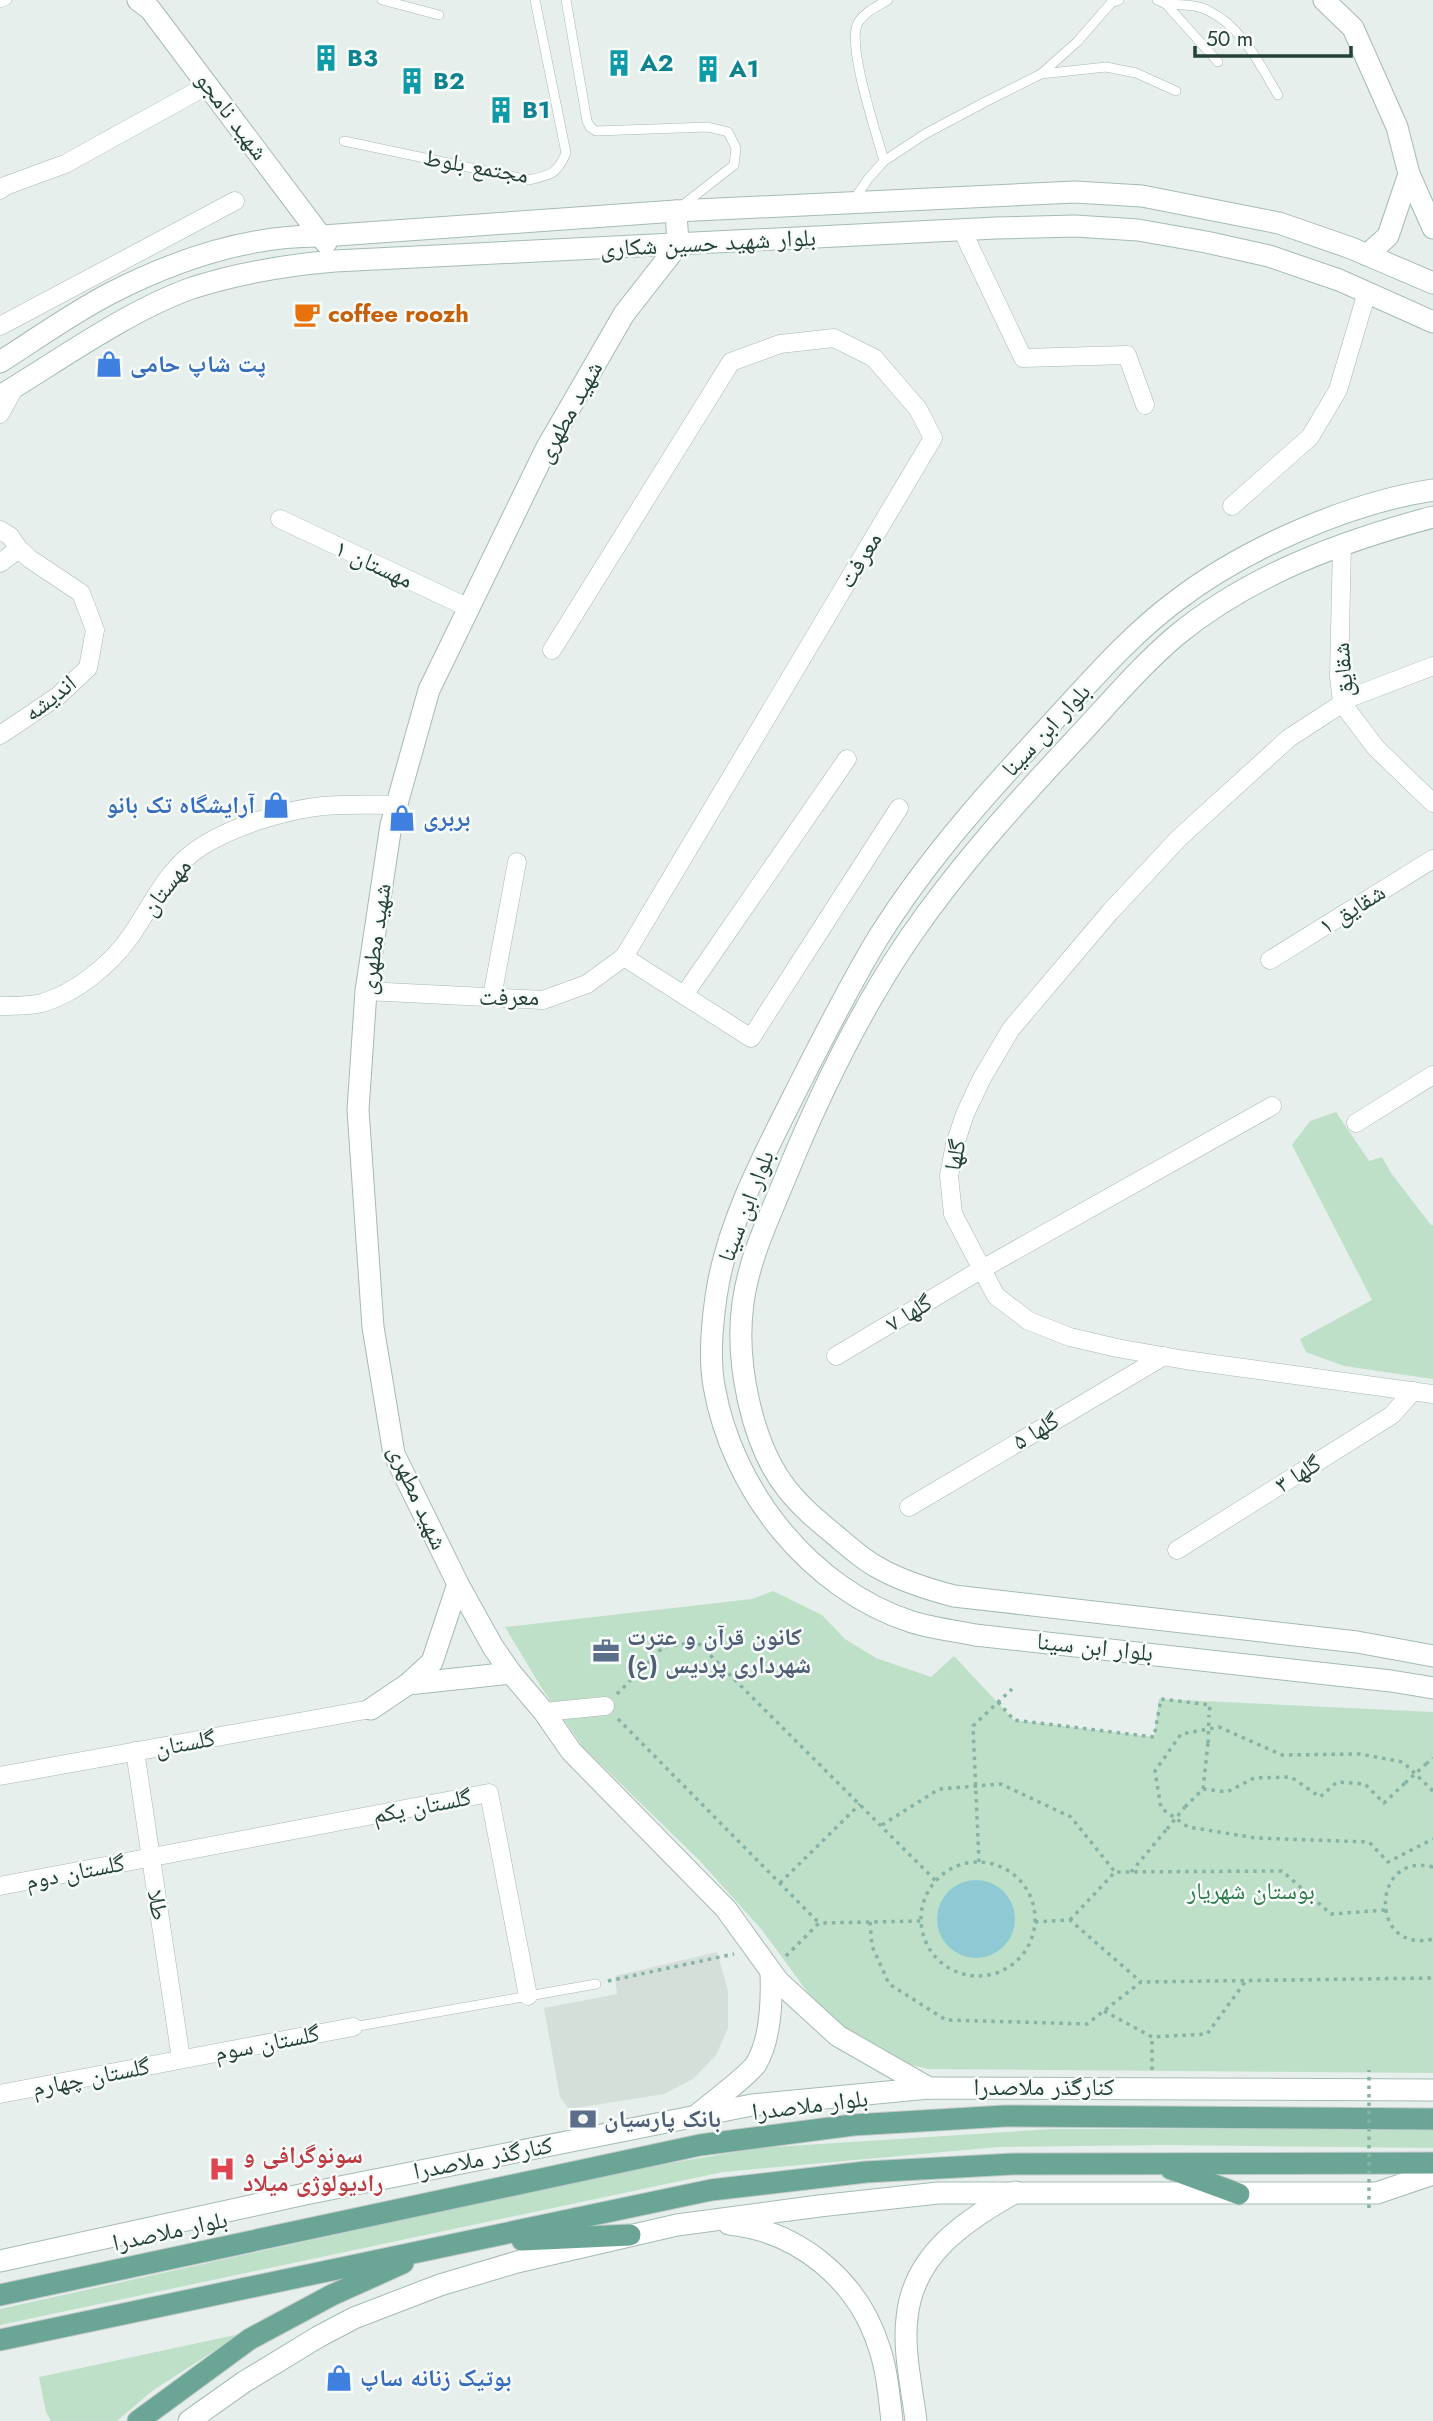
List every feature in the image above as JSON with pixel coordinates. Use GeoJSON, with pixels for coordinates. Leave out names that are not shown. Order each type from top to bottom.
{"type":"FeatureCollection","features":[{"type":"Feature","properties":{"kind":"main road","name":"شهید نامجو"},"geometry":{"type":"LineString","coordinates":[[138,0],[150,9],[323,236],[335,261]]}},
{"type":"Feature","properties":{"kind":"main road"},"geometry":{"type":"LineString","coordinates":[[1324,0],[1353,28],[1397,127],[1409,174],[1433,228]]}},
{"type":"Feature","properties":{"kind":"main road"},"geometry":{"type":"LineString","coordinates":[[1367,255],[1388,236],[1409,174]]}},
{"type":"Feature","properties":{"kind":"main road","name":"بلوار شهید حسین شکاری"},"geometry":{"type":"LineString","coordinates":[[0,362],[108,294],[177,264],[229,246],[290,235],[323,236],[853,201],[1062,192],[1142,195],[1279,223],[1367,255],[1433,283]]}},
{"type":"Feature","properties":{"kind":"main road"},"geometry":{"type":"LineString","coordinates":[[676,211],[678,245]]}},
{"type":"Feature","properties":{"kind":"main road","name":"بلوار شهید حسین شکاری"},"geometry":{"type":"LineString","coordinates":[[8,392],[128,318],[190,289],[237,275],[282,266],[335,261],[962,230],[1075,226],[1138,230],[1269,256],[1367,292],[1433,322]]}},
{"type":"Feature","properties":{"kind":"main road","name":"شهید مطهری"},"geometry":{"type":"LineString","coordinates":[[678,245],[624,314],[546,449],[429,690],[391,825],[366,991],[358,1110],[373,1327],[394,1454],[458,1584],[510,1673],[544,1712],[571,1751],[726,1909],[778,1982],[838,2036],[929,2088]]}},
{"type":"Feature","properties":{"kind":"main road","name":"بلوار ابن سینا"},"geometry":{"type":"LineString","coordinates":[[1433,490],[1370,505],[1312,526],[1234,562],[1194,588],[1141,631],[1103,669],[991,790],[948,841],[878,938],[838,1007],[770,1143],[725,1252],[716,1298],[712,1350],[713,1384],[725,1426],[754,1495],[792,1543],[818,1568],[878,1607],[912,1622],[975,1635],[1433,1688]]}},
{"type":"Feature","properties":{"kind":"main road","name":"بلوار ابن سینا"},"geometry":{"type":"LineString","coordinates":[[1433,517],[1372,533],[1271,575],[1225,599],[1177,636],[1138,672],[962,866],[883,979],[846,1049],[796,1152],[750,1264],[742,1307],[744,1380],[768,1457],[785,1487],[810,1514],[875,1567],[915,1585],[954,1596],[1357,1642],[1433,1656]]}},
{"type":"Feature","properties":{"kind":"main road"},"geometry":{"type":"LineString","coordinates":[[371,1710],[408,1684],[432,1662],[458,1584]]}},
{"type":"Feature","properties":{"kind":"main road"},"geometry":{"type":"LineString","coordinates":[[408,1684],[510,1673]]}},
{"type":"Feature","properties":{"kind":"main road"},"geometry":{"type":"LineString","coordinates":[[696,2116],[755,2065],[769,2026],[771,1972]]}},
{"type":"Feature","properties":{"kind":"main road","name":"کنارگذر ملاصدرا"},"geometry":{"type":"LineString","coordinates":[[0,2261],[305,2194],[752,2105],[929,2088],[1428,2090]]}},
{"type":"Feature","properties":{"kind":"main road"},"geometry":{"type":"LineString","coordinates":[[1203,2117],[1204,2088]]}},
{"type":"Feature","properties":{"kind":"main road"},"geometry":{"type":"LineString","coordinates":[[1428,2090],[1428,2119]]}},
{"type":"Feature","properties":{"kind":"main road","name":"بلوار ملاصدرا"},"geometry":{"type":"LineString","coordinates":[[0,2295],[699,2145],[853,2125],[991,2117],[1428,2119]]}},
{"type":"Feature","properties":{"kind":"main road"},"geometry":{"type":"LineString","coordinates":[[0,2340],[712,2190],[866,2172],[1013,2164],[1433,2162]]}},
{"type":"Feature","properties":{"kind":"main road"},"geometry":{"type":"LineString","coordinates":[[1153,2163],[1196,2176],[1239,2194]]}},
{"type":"Feature","properties":{"kind":"main road"},"geometry":{"type":"LineString","coordinates":[[189,2421],[264,2369],[354,2318],[473,2274],[630,2235],[819,2206],[938,2193],[1377,2193],[1433,2174]]}},
{"type":"Feature","properties":{"kind":"main road"},"geometry":{"type":"LineString","coordinates":[[916,2421],[906,2319],[918,2277],[942,2243],[959,2228],[1017,2192]]}},
{"type":"Feature","properties":{"kind":"main road"},"geometry":{"type":"LineString","coordinates":[[702,2222],[742,2226],[771,2233],[825,2264],[859,2304],[880,2347],[892,2421]]}},
{"type":"Feature","properties":{"kind":"main road"},"geometry":{"type":"LineString","coordinates":[[138,2421],[250,2339],[332,2295],[439,2246],[630,2235]]}},
{"type":"Feature","properties":{"kind":"street"},"geometry":{"type":"LineString","coordinates":[[0,190],[65,164],[208,85]]}},
{"type":"Feature","properties":{"kind":"street"},"geometry":{"type":"LineString","coordinates":[[0,326],[234,201]]}},
{"type":"Feature","properties":{"kind":"street"},"geometry":{"type":"LineString","coordinates":[[962,230],[1023,358],[1127,355],[1145,405]]}},
{"type":"Feature","properties":{"kind":"street"},"geometry":{"type":"LineString","coordinates":[[1232,506],[1310,438],[1338,390],[1367,292]]}},
{"type":"Feature","properties":{"kind":"street","name":"معرفت"},"geometry":{"type":"LineString","coordinates":[[366,991],[543,1000],[587,984],[624,957],[933,438],[918,409],[874,358],[834,338],[780,344],[732,362],[552,650]]}},
{"type":"Feature","properties":{"kind":"street"},"geometry":{"type":"LineString","coordinates":[[0,414],[8,392]]}},
{"type":"Feature","properties":{"kind":"street","name":"مهستان ۱"},"geometry":{"type":"LineString","coordinates":[[279,519],[469,608]]}},
{"type":"Feature","properties":{"kind":"street","name":"اندیشه"},"geometry":{"type":"LineString","coordinates":[[0,530],[10,536],[30,559],[81,593],[95,630],[88,668],[58,696],[0,735]]}},
{"type":"Feature","properties":{"kind":"street","name":"شقایق"},"geometry":{"type":"LineString","coordinates":[[1342,545],[1339,676],[1342,703],[1376,748],[1433,803]]}},
{"type":"Feature","properties":{"kind":"street"},"geometry":{"type":"LineString","coordinates":[[0,563],[19,549]]}},
{"type":"Feature","properties":{"kind":"street","name":"گلها"},"geometry":{"type":"LineString","coordinates":[[1433,666],[1342,703],[1289,738],[1179,838],[1110,912],[1011,1029],[982,1078],[965,1114],[955,1144],[949,1176],[953,1214],[996,1296],[1029,1321],[1070,1337],[1164,1356],[1433,1394]]}},
{"type":"Feature","properties":{"kind":"street"},"geometry":{"type":"LineString","coordinates":[[684,995],[847,759]]}},
{"type":"Feature","properties":{"kind":"street","name":"مهستان"},"geometry":{"type":"LineString","coordinates":[[0,1006],[41,1003],[65,993],[90,977],[110,960],[130,937],[156,893],[176,867],[201,846],[232,830],[321,806],[397,805]]}},
{"type":"Feature","properties":{"kind":"street"},"geometry":{"type":"LineString","coordinates":[[624,957],[751,1038],[899,808]]}},
{"type":"Feature","properties":{"kind":"street","name":"شقایق ۱"},"geometry":{"type":"LineString","coordinates":[[1270,960],[1433,859]]}},
{"type":"Feature","properties":{"kind":"street"},"geometry":{"type":"LineString","coordinates":[[492,998],[517,862]]}},
{"type":"Feature","properties":{"kind":"street"},"geometry":{"type":"LineString","coordinates":[[1356,1123],[1433,1075]]}},
{"type":"Feature","properties":{"kind":"street","name":"گلها ۷"},"geometry":{"type":"LineString","coordinates":[[836,1356],[982,1269],[1272,1106]]}},
{"type":"Feature","properties":{"kind":"street","name":"گلها ۵"},"geometry":{"type":"LineString","coordinates":[[909,1507],[1164,1356]]}},
{"type":"Feature","properties":{"kind":"street","name":"گلها ۳"},"geometry":{"type":"LineString","coordinates":[[1177,1550],[1392,1415],[1413,1391]]}},
{"type":"Feature","properties":{"kind":"street"},"geometry":{"type":"LineString","coordinates":[[544,1712],[605,1706]]}},
{"type":"Feature","properties":{"kind":"street","name":"گلستان"},"geometry":{"type":"LineString","coordinates":[[0,1776],[371,1710]]}},
{"type":"Feature","properties":{"kind":"street","name":"طلا"},"geometry":{"type":"LineString","coordinates":[[135,1752],[181,2059]]}},
{"type":"Feature","properties":{"kind":"street","name":"گلستان یکم"},"geometry":{"type":"LineString","coordinates":[[151,1858],[489,1793],[528,1996]]}},
{"type":"Feature","properties":{"kind":"street","name":"گلستان دوم"},"geometry":{"type":"LineString","coordinates":[[0,1886],[151,1858]]}},
{"type":"Feature","properties":{"kind":"street","name":"گلستان سوم"},"geometry":{"type":"LineString","coordinates":[[181,2059],[353,2027]]}},
{"type":"Feature","properties":{"kind":"street","name":"گلستان چهارم"},"geometry":{"type":"LineString","coordinates":[[0,2094],[181,2059]]}},
{"type":"Feature","properties":{"kind":"lane"},"geometry":{"type":"LineString","coordinates":[[0,3],[7,0]]}},
{"type":"Feature","properties":{"kind":"lane"},"geometry":{"type":"LineString","coordinates":[[382,0],[439,15]]}},
{"type":"Feature","properties":{"kind":"lane","name":"مجتمع بلوط"},"geometry":{"type":"LineString","coordinates":[[344,141],[529,180],[548,176],[560,168],[566,153],[535,0]]}},
{"type":"Feature","properties":{"kind":"lane"},"geometry":{"type":"LineString","coordinates":[[566,0],[590,127],[596,131],[708,127],[728,132],[736,148],[734,165],[676,211]]}},
{"type":"Feature","properties":{"kind":"lane"},"geometry":{"type":"LineString","coordinates":[[884,161],[862,81],[855,33],[865,14],[888,0]]}},
{"type":"Feature","properties":{"kind":"lane"},"geometry":{"type":"LineString","coordinates":[[853,201],[884,161],[949,121],[1041,75],[1077,42],[1111,3],[1119,0]]}},
{"type":"Feature","properties":{"kind":"lane"},"geometry":{"type":"LineString","coordinates":[[1161,2],[1218,62]]}},
{"type":"Feature","properties":{"kind":"lane"},"geometry":{"type":"LineString","coordinates":[[1161,2],[1208,10],[1227,22],[1250,48],[1278,95]]}},
{"type":"Feature","properties":{"kind":"lane"},"geometry":{"type":"LineString","coordinates":[[1041,75],[1107,67],[1136,73],[1176,91]]}},
{"type":"Feature","properties":{"kind":"lane"},"geometry":{"type":"LineString","coordinates":[[353,2027],[596,1984]]}},
{"type":"Feature","properties":{"kind":"path"},"geometry":{"type":"LineString","coordinates":[[820,1923],[605,1706],[663,1647],[698,1642],[936,1881]]}},
{"type":"Feature","properties":{"kind":"path"},"geometry":{"type":"LineString","coordinates":[[979,1862],[973,1726],[1012,1689]]}},
{"type":"Feature","properties":{"kind":"path"},"geometry":{"type":"LineString","coordinates":[[998,1702],[1014,1720],[1154,1737],[1161,1699],[1210,1705],[1203,1789],[1131,1872]]}},
{"type":"Feature","properties":{"kind":"path"},"geometry":{"type":"LineString","coordinates":[[1433,1791],[1403,1762],[1360,1754],[1282,1755],[1219,1727],[1181,1734],[1155,1771],[1161,1808],[1188,1827],[1256,1838],[1368,1842],[1388,1862],[1433,1839]]}},
{"type":"Feature","properties":{"kind":"path"},"geometry":{"type":"LineString","coordinates":[[1203,1789],[1227,1792],[1254,1778],[1291,1777],[1321,1797],[1337,1782],[1365,1784],[1384,1802],[1433,1758]]}},
{"type":"Feature","properties":{"kind":"path"},"geometry":{"type":"LineString","coordinates":[[881,1825],[939,1788],[1001,1784],[1071,1817],[1115,1872]]}},
{"type":"Feature","properties":{"kind":"path"},"geometry":{"type":"LineString","coordinates":[[780,1883],[860,1804]]}},
{"type":"Feature","properties":{"kind":"path"},"geometry":{"type":"LineString","coordinates":[[979,1862],[996,1865],[1013,1874],[1025,1887],[1033,1904],[1035,1922],[1031,1940],[1022,1956],[1008,1968],[991,1975],[973,1976],[954,1972],[938,1961],[926,1945],[921,1921],[922,1907],[929,1889],[936,1881],[960,1865],[979,1862]]}},
{"type":"Feature","properties":{"kind":"path"},"geometry":{"type":"LineString","coordinates":[[1433,1867],[1412,1866],[1400,1872],[1385,1893],[1385,1910],[1393,1927],[1413,1940],[1433,1939]]}},
{"type":"Feature","properties":{"kind":"path"},"geometry":{"type":"LineString","coordinates":[[1035,1922],[1070,1920],[1115,1872],[1282,1871],[1331,1914],[1385,1910]]}},
{"type":"Feature","properties":{"kind":"path"},"geometry":{"type":"LineString","coordinates":[[1070,1920],[1141,1982]]}},
{"type":"Feature","properties":{"kind":"path"},"geometry":{"type":"LineString","coordinates":[[771,1972],[820,1923],[921,1921]]}},
{"type":"Feature","properties":{"kind":"path"},"geometry":{"type":"LineString","coordinates":[[870,1922],[872,1946],[889,1984],[946,2020],[1087,2024],[1141,1982],[1433,1978]]}},
{"type":"Feature","properties":{"kind":"path"},"geometry":{"type":"LineString","coordinates":[[596,1984],[755,1949]]}},
{"type":"Feature","properties":{"kind":"path"},"geometry":{"type":"LineString","coordinates":[[1104,2011],[1152,2037],[1206,2034],[1246,1981]]}},
{"type":"Feature","properties":{"kind":"path"},"geometry":{"type":"LineString","coordinates":[[1152,2037],[1152,2087]]}},
{"type":"Feature","properties":{"kind":"path"},"geometry":{"type":"LineString","coordinates":[[1369,2070],[1369,2208]]}},
{"type":"Feature","properties":{"kind":"shaded area"},"geometry":{"type":"Polygon","coordinates":[[[717,1952],[728,1991],[728,2028],[716,2055],[693,2079],[664,2094],[569,2109],[560,2097],[544,2008],[617,1994],[615,1976],[717,1952]]]}},
{"type":"Feature","properties":{"kind":"green space"},"geometry":{"type":"Polygon","coordinates":[[[1336,1112],[1369,1161],[1382,1157],[1391,1173],[1433,1225],[1433,1379],[1344,1366],[1306,1352],[1300,1339],[1372,1300],[1292,1145],[1310,1121],[1336,1112]]]}},
{"type":"Feature","properties":{"kind":"green space","name":"بوستان شهریار"},"geometry":{"type":"Polygon","coordinates":[[[773,1591],[822,1615],[845,1639],[876,1658],[931,1677],[954,1656],[1014,1720],[1154,1737],[1159,1699],[1433,1712],[1433,2073],[928,2069],[904,2063],[828,2020],[762,1930],[699,1860],[583,1747],[541,1687],[505,1627],[752,1599],[773,1591]]]}},
{"type":"Feature","properties":{"kind":"green space"},"geometry":{"type":"Polygon","coordinates":[[[1052,2129],[1433,2129],[1433,2148],[1166,2145],[998,2147],[723,2172],[0,2325],[0,2309],[623,2171],[760,2148],[1052,2129]]]}},
{"type":"Feature","properties":{"kind":"green space"},"geometry":{"type":"Polygon","coordinates":[[[240,2334],[152,2391],[117,2421],[51,2421],[46,2412],[39,2377],[240,2334]]]}},
{"type":"Feature","properties":{"kind":"water"},"geometry":{"type":"Polygon","coordinates":[[[976,1880],[991,1883],[1004,1891],[1012,1904],[1015,1919],[1012,1934],[1004,1947],[991,1955],[976,1958],[961,1955],[948,1947],[940,1934],[937,1919],[940,1904],[948,1891],[961,1883],[976,1880]]]}},
{"type":"Feature","properties":{"kind":"place","name":"B3"},"geometry":{"type":"Point","coordinates":[326,58]}},
{"type":"Feature","properties":{"kind":"place","name":"A2"},"geometry":{"type":"Point","coordinates":[619,63]}},
{"type":"Feature","properties":{"kind":"place","name":"A1"},"geometry":{"type":"Point","coordinates":[708,69]}},
{"type":"Feature","properties":{"kind":"place","name":"B2"},"geometry":{"type":"Point","coordinates":[412,81]}},
{"type":"Feature","properties":{"kind":"place","name":"B1"},"geometry":{"type":"Point","coordinates":[501,110]}},
{"type":"Feature","properties":{"kind":"place","name":"coffee roozh"},"geometry":{"type":"Point","coordinates":[307,314]}},
{"type":"Feature","properties":{"kind":"place","name":"پت شاپ حامی"},"geometry":{"type":"Point","coordinates":[109,364]}},
{"type":"Feature","properties":{"kind":"place","name":"آرایشگاه تک بانو"},"geometry":{"type":"Point","coordinates":[276,805]}},
{"type":"Feature","properties":{"kind":"place","name":"بربری"},"geometry":{"type":"Point","coordinates":[402,818]}},
{"type":"Feature","properties":{"kind":"place","name":"کانون قرآن و عترت (ع) شهرداری پردیس"},"geometry":{"type":"Point","coordinates":[606,1651]}},
{"type":"Feature","properties":{"kind":"place","name":"بانک پارسیان"},"geometry":{"type":"Point","coordinates":[583,2119]}},
{"type":"Feature","properties":{"kind":"place","name":"سونوگرافی و رادیولوژی میلاد"},"geometry":{"type":"Point","coordinates":[222,2169]}},
{"type":"Feature","properties":{"kind":"place","name":"بوتیک زنانه ساپ"},"geometry":{"type":"Point","coordinates":[339,2378]}}]}
